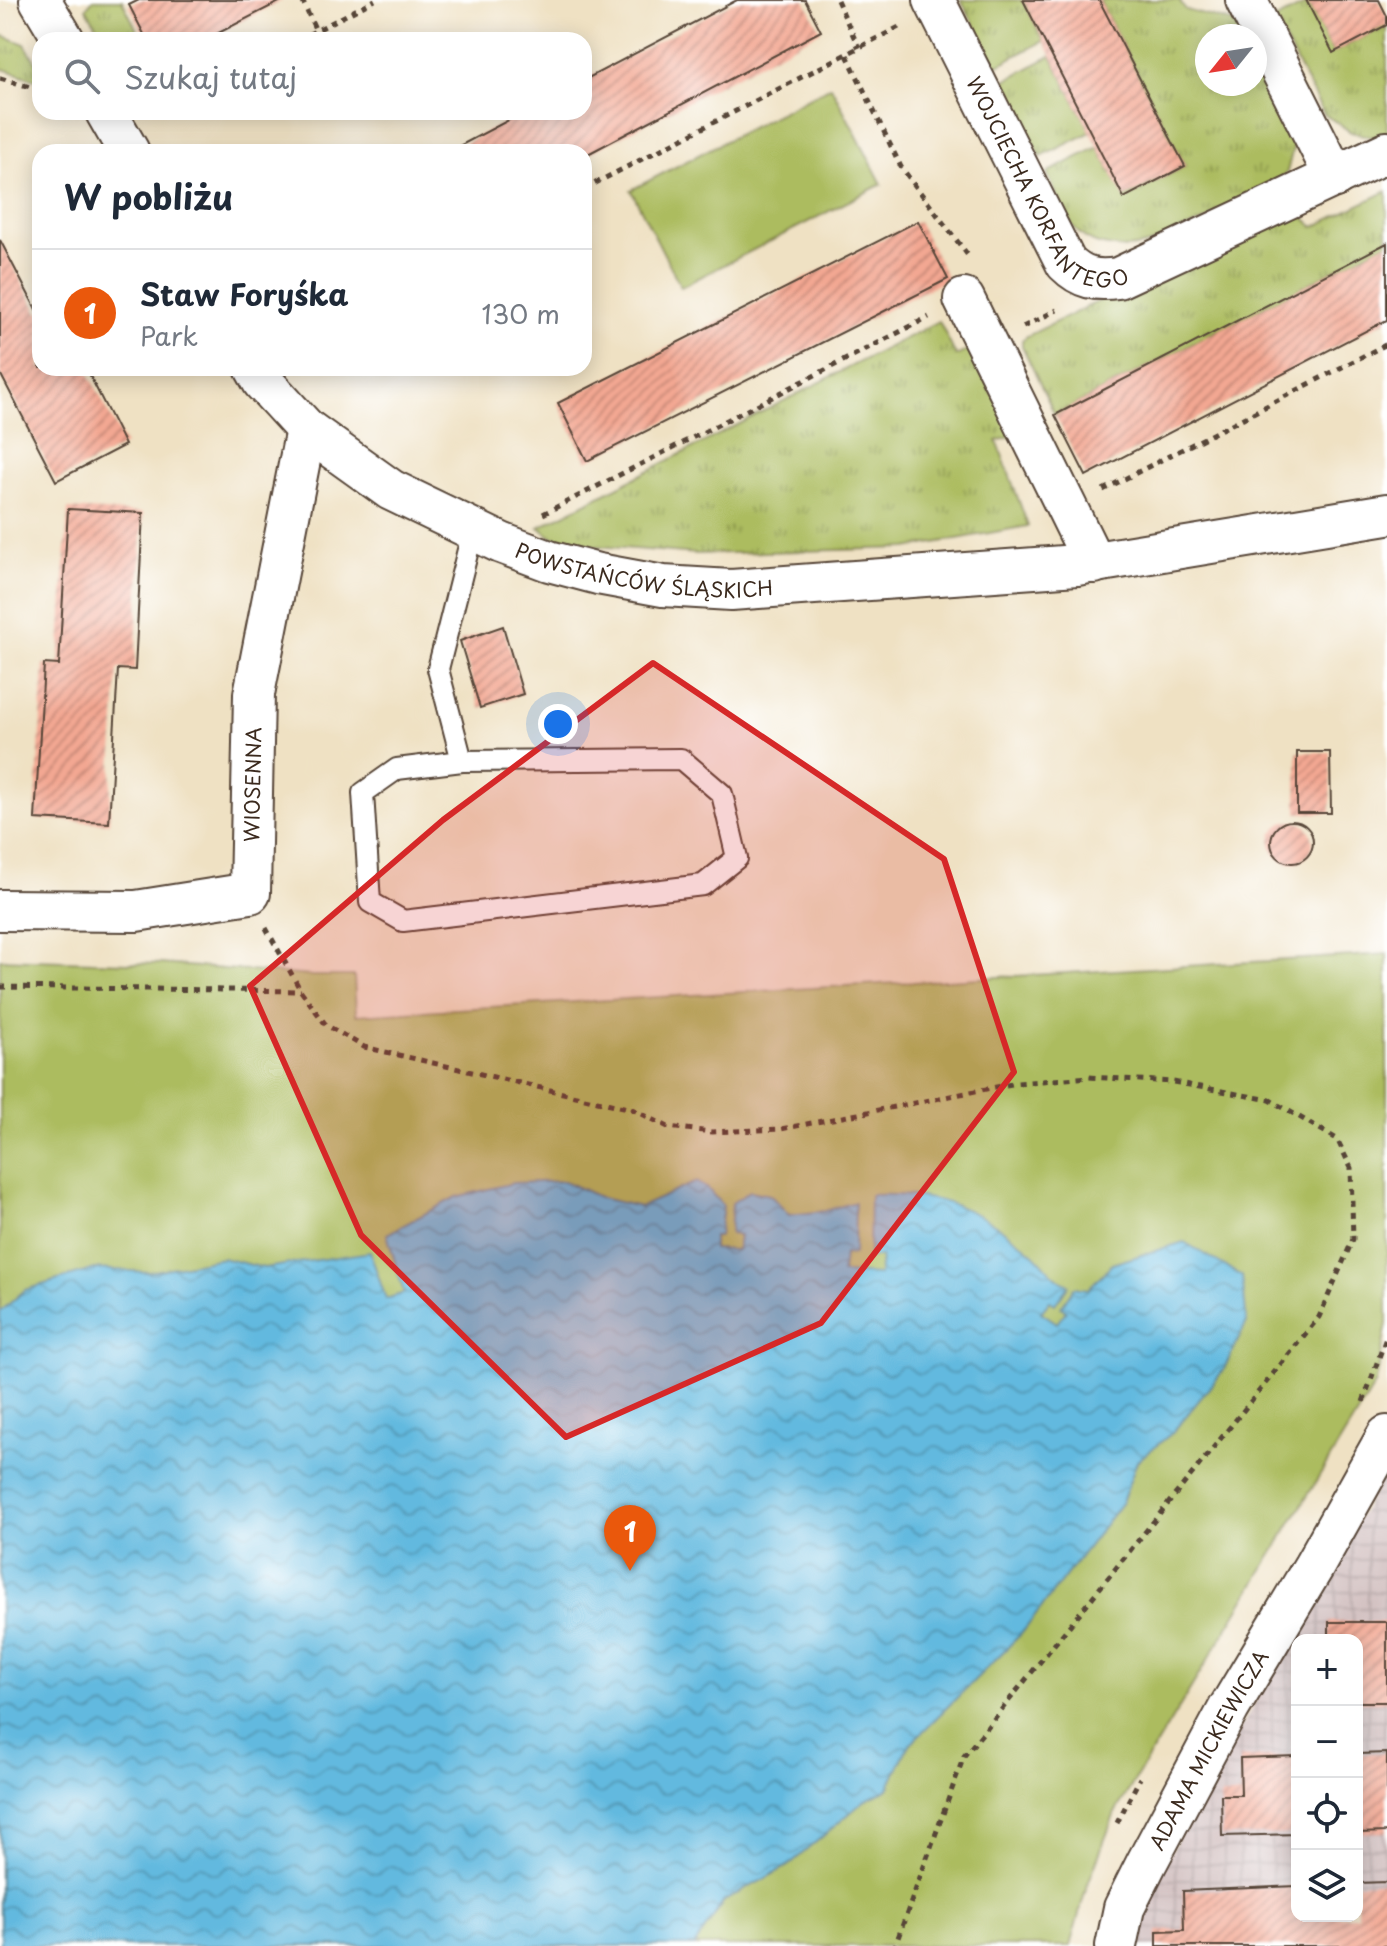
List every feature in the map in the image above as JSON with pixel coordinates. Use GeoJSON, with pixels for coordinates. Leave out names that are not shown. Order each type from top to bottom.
{"type":"FeatureCollection","features":[{"type":"Feature","properties":{"kind":"street"},"geometry":{"type":"LineString","coordinates":[[40,0],[59,32]]}},
{"type":"Feature","properties":{"kind":"street"},"geometry":{"type":"LineString","coordinates":[[1246,0],[1335,177]]}},
{"type":"Feature","properties":{"kind":"street","name":"WOJCIECHA KORFANTEGO"},"geometry":{"type":"LineString","coordinates":[[936,4],[1066,263],[1077,274],[1097,280],[1118,278],[1387,152]]}},
{"type":"Feature","properties":{"kind":"street"},"geometry":{"type":"LineString","coordinates":[[111,120],[124,144]]}},
{"type":"Feature","properties":{"kind":"street"},"geometry":{"type":"LineString","coordinates":[[964,299],[1094,563]]}},
{"type":"Feature","properties":{"kind":"street","name":"POWSTAŃCÓW ŚLĄSKICH"},"geometry":{"type":"LineString","coordinates":[[260,376],[306,429],[391,490],[473,530],[549,561],[663,586],[731,590],[1094,563],[1387,514]]}},
{"type":"Feature","properties":{"kind":"street","name":"WIOSENNA"},"geometry":{"type":"LineString","coordinates":[[250,893],[254,694],[306,429]]}},
{"type":"Feature","properties":{"kind":"street"},"geometry":{"type":"LineString","coordinates":[[0,910],[136,911],[250,893]]}},
{"type":"Feature","properties":{"kind":"street","name":"ADAMA MICKIEWICZA"},"geometry":{"type":"LineString","coordinates":[[1116,1946],[1124,1908],[1154,1848],[1229,1708],[1387,1436]]}},
{"type":"Feature","properties":{"kind":"lane"},"geometry":{"type":"LineString","coordinates":[[462,761],[438,669],[473,530]]}},
{"type":"Feature","properties":{"kind":"lane"},"geometry":{"type":"LineString","coordinates":[[681,759],[722,794],[737,858],[703,885],[403,921],[370,902],[363,793],[397,769],[462,761],[681,759]]}},
{"type":"Feature","properties":{"kind":"path"},"geometry":{"type":"LineString","coordinates":[[302,0],[316,31],[375,0]]}},
{"type":"Feature","properties":{"kind":"path"},"geometry":{"type":"LineString","coordinates":[[837,0],[859,48]]}},
{"type":"Feature","properties":{"kind":"path"},"geometry":{"type":"LineString","coordinates":[[592,185],[847,55],[936,4]]}},
{"type":"Feature","properties":{"kind":"path"},"geometry":{"type":"LineString","coordinates":[[529,521],[991,285],[901,167],[847,55]]}},
{"type":"Feature","properties":{"kind":"path"},"geometry":{"type":"LineString","coordinates":[[0,78],[32,88]]}},
{"type":"Feature","properties":{"kind":"path"},"geometry":{"type":"LineString","coordinates":[[987,346],[1118,278]]}},
{"type":"Feature","properties":{"kind":"path"},"geometry":{"type":"LineString","coordinates":[[1066,508],[1387,344]]}},
{"type":"Feature","properties":{"kind":"path"},"geometry":{"type":"LineString","coordinates":[[250,893],[271,939],[301,991],[326,1025],[364,1047],[632,1109],[668,1127],[712,1132],[781,1129],[1017,1083],[1089,1077],[1173,1082],[1270,1100],[1337,1139],[1351,1168],[1353,1239],[1319,1317],[964,1756],[895,1946]]}},
{"type":"Feature","properties":{"kind":"path"},"geometry":{"type":"LineString","coordinates":[[0,987],[301,991]]}},
{"type":"Feature","properties":{"kind":"highlighted area"},"geometry":{"type":"Polygon","coordinates":[[[653,663],[944,859],[1014,1072],[821,1323],[566,1437],[361,1235],[250,986],[443,820],[653,663]]]}},
{"type":"Feature","properties":{"kind":"shaded area"},"geometry":{"type":"Polygon","coordinates":[[[1387,1468],[1387,1946],[1128,1946],[1135,1915],[1291,1638],[1291,1922],[1363,1922],[1363,1634],[1293,1634],[1387,1468]]]}},
{"type":"Feature","properties":{"kind":"green space"},"geometry":{"type":"Polygon","coordinates":[[[93,0],[122,0],[138,32],[100,32],[86,8],[93,0]]]}},
{"type":"Feature","properties":{"kind":"green space"},"geometry":{"type":"Polygon","coordinates":[[[961,0],[1023,0],[1044,41],[996,66],[961,0]]]}},
{"type":"Feature","properties":{"kind":"green space"},"geometry":{"type":"Polygon","coordinates":[[[1099,0],[1179,0],[1186,10],[1239,24],[1195,24],[1195,96],[1267,96],[1267,74],[1295,140],[1287,172],[1276,185],[1144,246],[1124,248],[1095,243],[1074,228],[1065,213],[1047,173],[1098,147],[1125,198],[1185,166],[1099,0]]]}},
{"type":"Feature","properties":{"kind":"green space"},"geometry":{"type":"Polygon","coordinates":[[[1308,3],[1333,53],[1387,25],[1387,136],[1381,139],[1351,132],[1324,114],[1274,20],[1308,3]]]}},
{"type":"Feature","properties":{"kind":"green space"},"geometry":{"type":"Polygon","coordinates":[[[4,36],[25,44],[32,56],[32,78],[0,68],[0,38],[4,36]]]}},
{"type":"Feature","properties":{"kind":"green space"},"geometry":{"type":"Polygon","coordinates":[[[1051,56],[1091,132],[1041,157],[1002,82],[1051,56]]]}},
{"type":"Feature","properties":{"kind":"green space"},"geometry":{"type":"Polygon","coordinates":[[[831,86],[882,184],[681,287],[631,190],[831,86]]]}},
{"type":"Feature","properties":{"kind":"green space"},"geometry":{"type":"Polygon","coordinates":[[[1387,191],[1387,243],[1055,415],[1022,346],[1022,340],[1027,336],[1196,254],[1298,211],[1314,227],[1387,191]]]}},
{"type":"Feature","properties":{"kind":"green space"},"geometry":{"type":"Polygon","coordinates":[[[939,321],[956,356],[975,347],[1017,435],[997,441],[1028,526],[907,548],[697,554],[597,546],[562,540],[550,536],[539,527],[939,321]]]}},
{"type":"Feature","properties":{"kind":"green space"},"geometry":{"type":"Polygon","coordinates":[[[1387,954],[1387,1324],[1376,1383],[1115,1813],[1086,1889],[1070,1946],[0,1946],[0,959],[161,964],[312,976],[354,976],[356,1015],[1387,954]]]}},
{"type":"Feature","properties":{"kind":"water"},"geometry":{"type":"Polygon","coordinates":[[[564,1181],[601,1198],[640,1207],[696,1182],[708,1189],[723,1206],[719,1236],[713,1236],[713,1249],[737,1250],[739,1235],[730,1234],[732,1203],[750,1191],[770,1195],[789,1215],[825,1211],[855,1202],[854,1255],[844,1254],[842,1273],[879,1275],[881,1257],[869,1257],[870,1195],[917,1196],[937,1200],[994,1224],[1069,1285],[1055,1304],[1050,1301],[1041,1312],[1057,1323],[1066,1311],[1061,1307],[1074,1287],[1088,1289],[1112,1264],[1184,1242],[1242,1276],[1247,1322],[1223,1371],[1172,1433],[1137,1461],[1122,1502],[1022,1633],[908,1746],[888,1789],[864,1801],[788,1866],[724,1901],[694,1946],[0,1946],[0,1312],[25,1290],[95,1269],[149,1272],[222,1258],[264,1268],[370,1252],[386,1299],[404,1293],[387,1234],[456,1197],[513,1183],[564,1181]]]}},
{"type":"Feature","properties":{"kind":"building"},"geometry":{"type":"Polygon","coordinates":[[[139,0],[283,0],[221,32],[143,32],[129,5],[139,0]]]}},
{"type":"Feature","properties":{"kind":"building"},"geometry":{"type":"Polygon","coordinates":[[[737,0],[805,0],[821,31],[592,152],[592,144],[463,144],[509,120],[592,120],[592,76],[737,0]]]}},
{"type":"Feature","properties":{"kind":"building"},"geometry":{"type":"Polygon","coordinates":[[[1023,0],[1099,0],[1185,166],[1124,198],[1023,0]]]}},
{"type":"Feature","properties":{"kind":"building"},"geometry":{"type":"Polygon","coordinates":[[[1306,0],[1379,0],[1387,16],[1387,25],[1333,53],[1306,0]]]}},
{"type":"Feature","properties":{"kind":"building"},"geometry":{"type":"Polygon","coordinates":[[[918,221],[948,279],[587,461],[558,403],[918,221]]]}},
{"type":"Feature","properties":{"kind":"building"},"geometry":{"type":"Polygon","coordinates":[[[0,240],[32,301],[32,376],[90,376],[125,445],[56,481],[0,373],[0,240]]]}},
{"type":"Feature","properties":{"kind":"building"},"geometry":{"type":"Polygon","coordinates":[[[1387,243],[1387,320],[1086,476],[1055,415],[1387,243]]]}},
{"type":"Feature","properties":{"kind":"building"},"geometry":{"type":"Polygon","coordinates":[[[68,509],[143,513],[135,670],[118,669],[109,823],[35,819],[44,664],[59,665],[68,509]]]}},
{"type":"Feature","properties":{"kind":"building"},"geometry":{"type":"Polygon","coordinates":[[[503,626],[523,694],[480,708],[460,641],[503,626]]]}},
{"type":"Feature","properties":{"kind":"building"},"geometry":{"type":"Polygon","coordinates":[[[1297,752],[1330,752],[1331,813],[1297,813],[1297,752]]]}},
{"type":"Feature","properties":{"kind":"building"},"geometry":{"type":"Polygon","coordinates":[[[1292,821],[1307,827],[1313,842],[1307,857],[1292,863],[1277,857],[1271,842],[1277,827],[1292,821]]]}},
{"type":"Feature","properties":{"kind":"building"},"geometry":{"type":"Polygon","coordinates":[[[1329,1622],[1387,1622],[1387,1702],[1363,1702],[1363,1634],[1329,1634],[1329,1622]]]}},
{"type":"Feature","properties":{"kind":"building"},"geometry":{"type":"Polygon","coordinates":[[[1387,1753],[1387,1832],[1363,1833],[1363,1754],[1387,1753]]]}},
{"type":"Feature","properties":{"kind":"building"},"geometry":{"type":"Polygon","coordinates":[[[1291,1756],[1291,1834],[1222,1836],[1221,1795],[1241,1795],[1240,1758],[1291,1756]]]}},
{"type":"Feature","properties":{"kind":"building"},"geometry":{"type":"Polygon","coordinates":[[[1387,1882],[1387,1946],[1157,1946],[1157,1931],[1184,1930],[1183,1891],[1291,1886],[1291,1922],[1363,1922],[1363,1883],[1387,1882]]]}},
{"type":"Feature","properties":{"kind":"place","name":"Staw Foryśka"},"geometry":{"type":"Point","coordinates":[630,1571]}}]}
